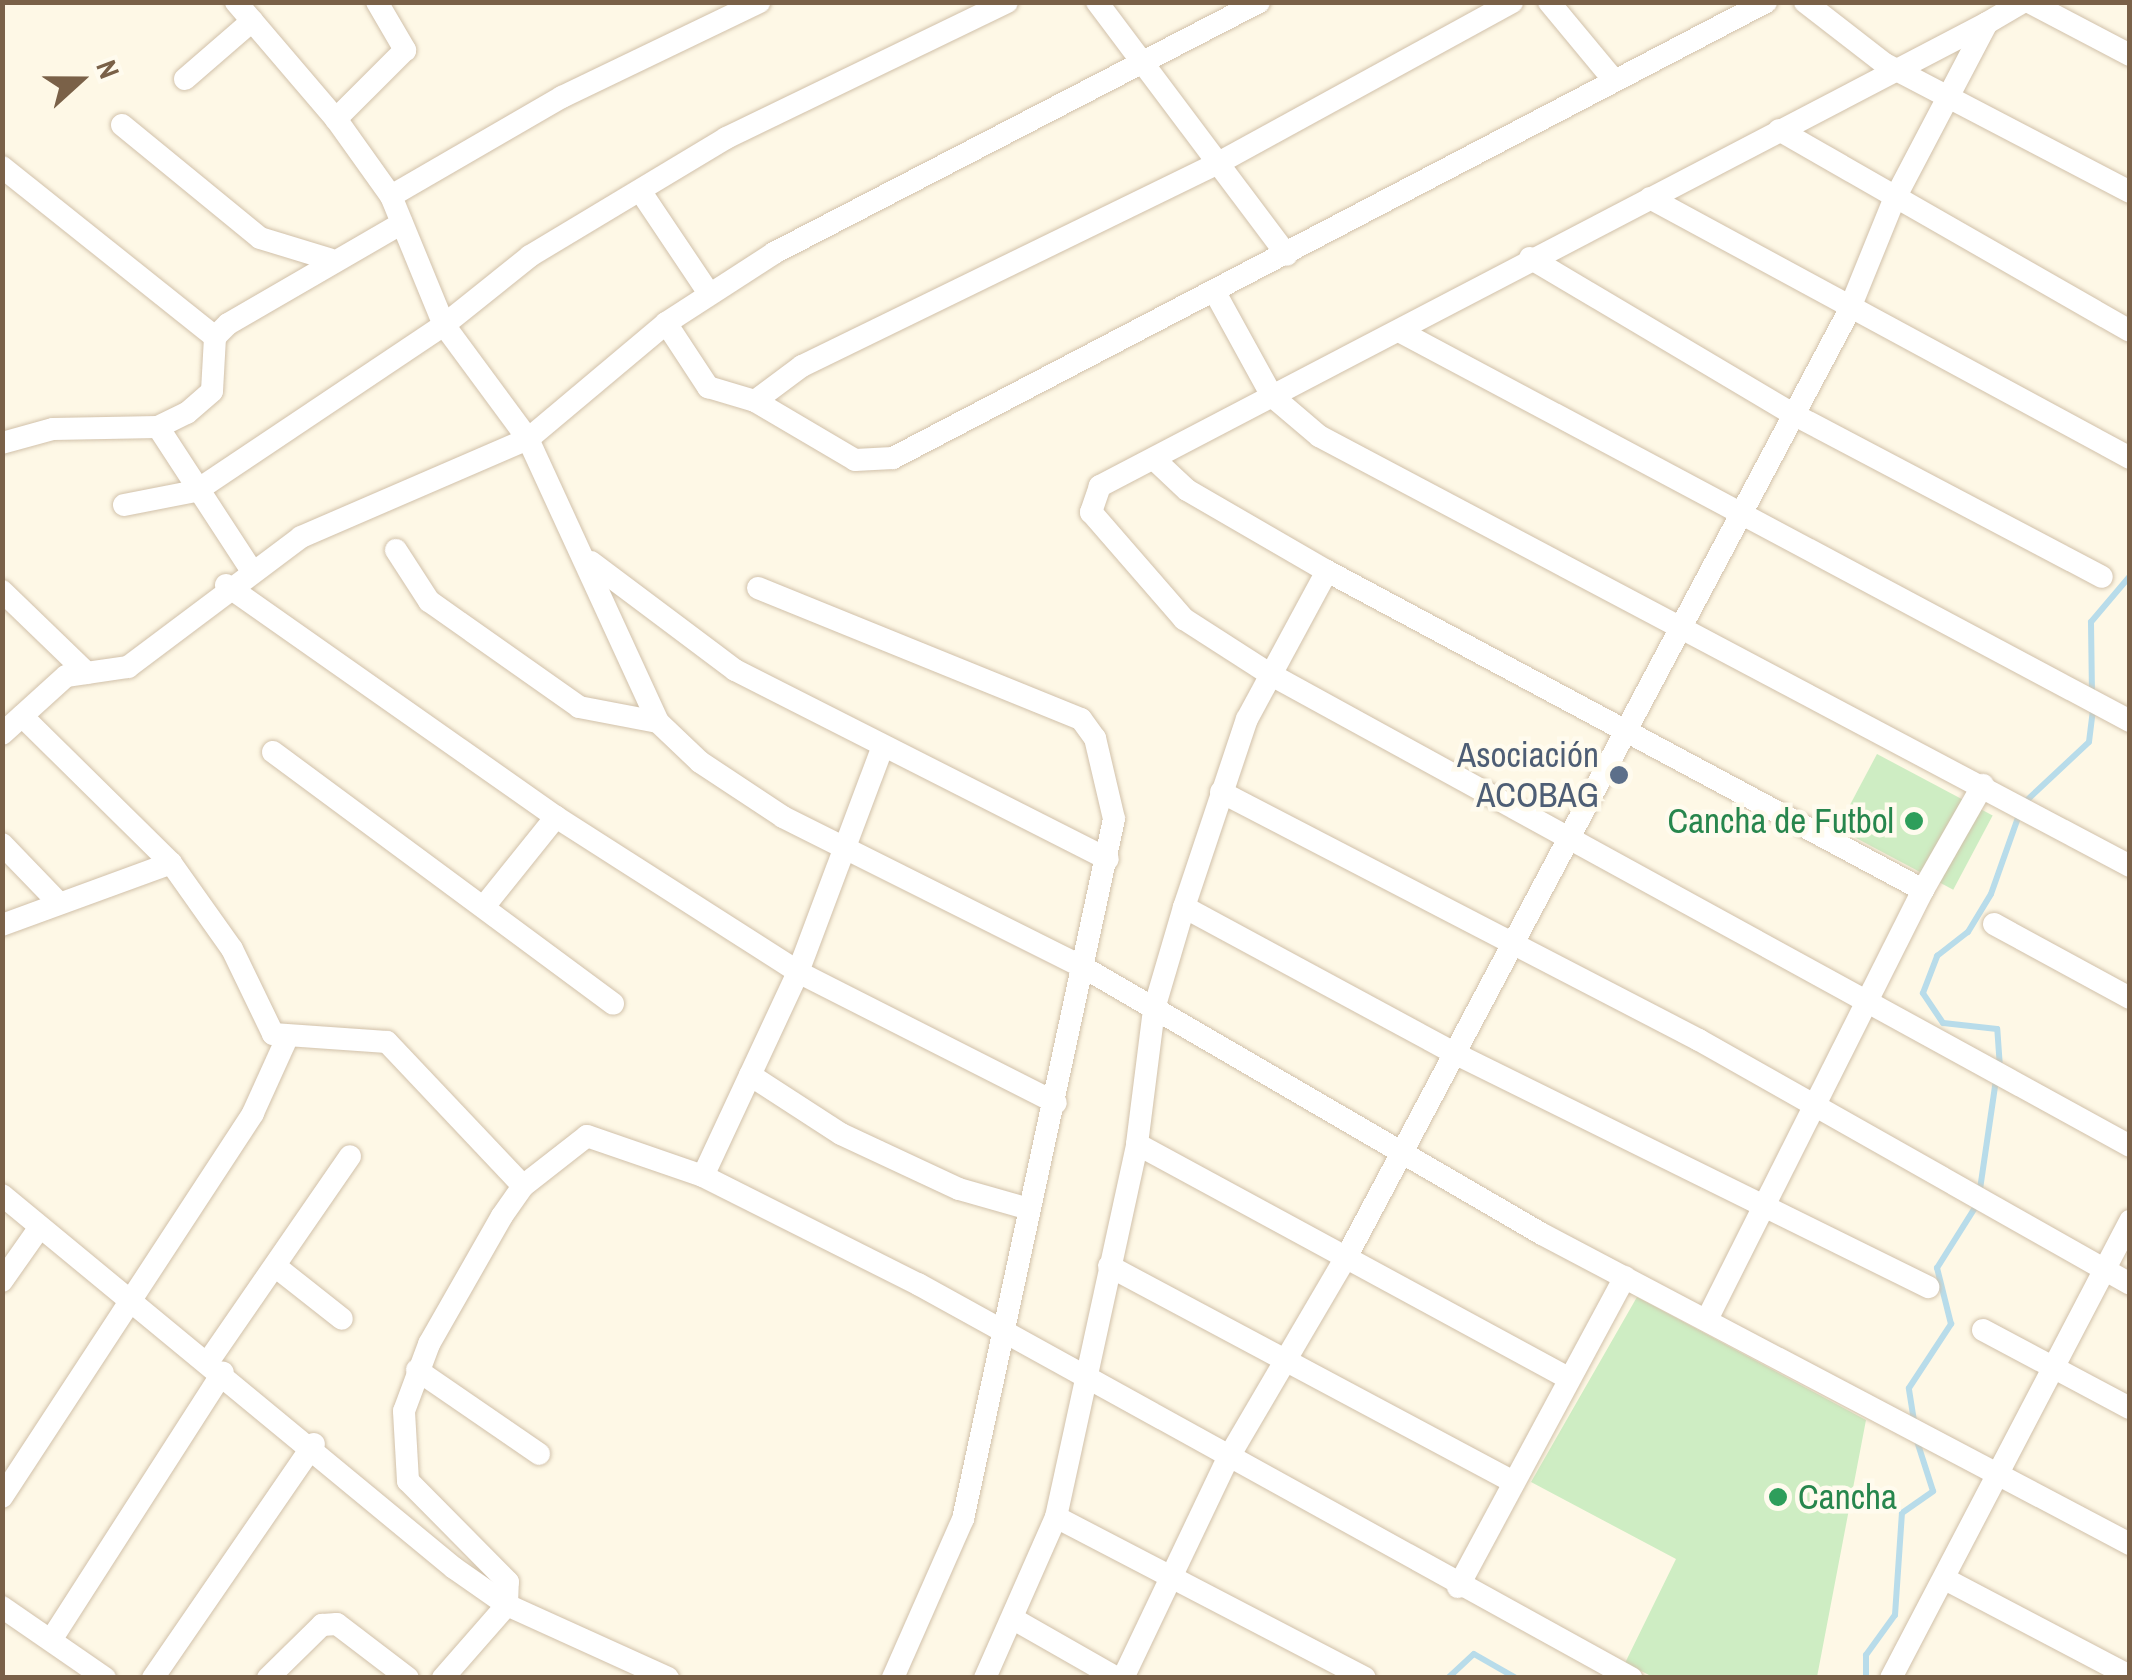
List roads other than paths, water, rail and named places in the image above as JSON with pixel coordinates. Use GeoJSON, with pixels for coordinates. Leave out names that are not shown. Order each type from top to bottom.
{"type":"FeatureCollection","features":[{"type":"Feature","properties":{"kind":"street"},"geometry":{"type":"LineString","coordinates":[[236,2],[336,119],[391,196],[444,325],[528,440],[592,562],[658,722],[700,762],[847,850],[1083,966],[1396,1154],[1707,1320],[1894,1412],[2130,1544]]}},
{"type":"Feature","properties":{"kind":"street"},"geometry":{"type":"LineString","coordinates":[[336,119],[405,50],[377,2]]}},
{"type":"Feature","properties":{"kind":"street"},"geometry":{"type":"LineString","coordinates":[[391,196],[562,97],[759,2]]}},
{"type":"Feature","properties":{"kind":"street"},"geometry":{"type":"LineString","coordinates":[[124,505],[196,491],[444,325],[530,256],[726,138],[1007,2]]}},
{"type":"Feature","properties":{"kind":"street"},"geometry":{"type":"LineString","coordinates":[[1097,2],[1146,58],[1287,255]]}},
{"type":"Feature","properties":{"kind":"street"},"geometry":{"type":"LineString","coordinates":[[2,734],[66,676],[128,667],[250,568],[360,507],[528,440],[666,322],[708,292],[1146,58],[1259,2]]}},
{"type":"Feature","properties":{"kind":"street"},"geometry":{"type":"LineString","coordinates":[[756,401],[802,366],[1220,162],[1512,2]]}},
{"type":"Feature","properties":{"kind":"street"},"geometry":{"type":"LineString","coordinates":[[1550,2],[1612,78]]}},
{"type":"Feature","properties":{"kind":"street"},"geometry":{"type":"LineString","coordinates":[[666,322],[708,387],[756,401],[872,463],[1217,296],[1612,78],[1766,2]]}},
{"type":"Feature","properties":{"kind":"street"},"geometry":{"type":"LineString","coordinates":[[1804,2],[1893,68],[2130,192]]}},
{"type":"Feature","properties":{"kind":"street"},"geometry":{"type":"LineString","coordinates":[[2130,55],[2026,2],[1893,68],[1100,486],[1089,500],[1098,526],[1184,619],[1268,673],[1566,838],[1868,998],[2130,1146]]}},
{"type":"Feature","properties":{"kind":"street"},"geometry":{"type":"LineString","coordinates":[[185,79],[252,21]]}},
{"type":"Feature","properties":{"kind":"street"},"geometry":{"type":"LineString","coordinates":[[1017,1621],[1120,1678],[1176,1572],[1227,1460],[1289,1362],[1348,1254],[1396,1154],[1628,731],[1848,313],[1893,202],[1986,22]]}},
{"type":"Feature","properties":{"kind":"street"},"geometry":{"type":"LineString","coordinates":[[122,125],[260,238],[329,258]]}},
{"type":"Feature","properties":{"kind":"street"},"geometry":{"type":"LineString","coordinates":[[1779,130],[1893,202],[2130,330]]}},
{"type":"Feature","properties":{"kind":"street"},"geometry":{"type":"LineString","coordinates":[[2,167],[215,337]]}},
{"type":"Feature","properties":{"kind":"street"},"geometry":{"type":"LineString","coordinates":[[641,192],[708,292]]}},
{"type":"Feature","properties":{"kind":"street"},"geometry":{"type":"LineString","coordinates":[[1650,198],[1848,313],[2130,458]]}},
{"type":"Feature","properties":{"kind":"street"},"geometry":{"type":"LineString","coordinates":[[215,337],[329,258],[402,223]]}},
{"type":"Feature","properties":{"kind":"street"},"geometry":{"type":"LineString","coordinates":[[1530,258],[1793,414],[2102,577]]}},
{"type":"Feature","properties":{"kind":"street"},"geometry":{"type":"LineString","coordinates":[[1217,296],[1272,396],[1318,436],[2010,799],[2130,866]]}},
{"type":"Feature","properties":{"kind":"street"},"geometry":{"type":"LineString","coordinates":[[1399,331],[1740,518],[2122,716]]}},
{"type":"Feature","properties":{"kind":"street"},"geometry":{"type":"LineString","coordinates":[[2,443],[53,429],[158,427],[212,391],[215,337]]}},
{"type":"Feature","properties":{"kind":"street"},"geometry":{"type":"LineString","coordinates":[[158,427],[196,491],[250,568]]}},
{"type":"Feature","properties":{"kind":"street"},"geometry":{"type":"LineString","coordinates":[[1155,460],[1186,490],[1326,571],[1924,890]]}},
{"type":"Feature","properties":{"kind":"street"},"geometry":{"type":"LineString","coordinates":[[396,550],[430,601],[579,707],[658,722]]}},
{"type":"Feature","properties":{"kind":"street"},"geometry":{"type":"LineString","coordinates":[[592,562],[735,670],[882,749],[1108,858]]}},
{"type":"Feature","properties":{"kind":"street"},"geometry":{"type":"LineString","coordinates":[[986,1678],[1017,1621],[1056,1517],[1138,1144],[1154,1008],[1184,907],[1222,792],[1268,673],[1326,571]]}},
{"type":"Feature","properties":{"kind":"street"},"geometry":{"type":"LineString","coordinates":[[226,585],[556,817],[798,972],[1056,1103]]}},
{"type":"Feature","properties":{"kind":"street"},"geometry":{"type":"LineString","coordinates":[[758,588],[1090,726],[1114,820],[1056,1103],[999,1335],[952,1553],[893,1678]]}},
{"type":"Feature","properties":{"kind":"street"},"geometry":{"type":"LineString","coordinates":[[2,590],[87,673]]}},
{"type":"Feature","properties":{"kind":"street"},"geometry":{"type":"LineString","coordinates":[[22,716],[171,864],[232,949],[265,1026],[287,1038],[388,1042],[523,1186]]}},
{"type":"Feature","properties":{"kind":"street"},"geometry":{"type":"LineString","coordinates":[[703,1176],[798,972],[882,749]]}},
{"type":"Feature","properties":{"kind":"street"},"geometry":{"type":"LineString","coordinates":[[273,752],[486,904],[614,1004]]}},
{"type":"Feature","properties":{"kind":"street"},"geometry":{"type":"LineString","coordinates":[[1707,1320],[1818,1109],[1868,998],[1983,785]]}},
{"type":"Feature","properties":{"kind":"street"},"geometry":{"type":"LineString","coordinates":[[1222,792],[1818,1109],[1951,1188],[2130,1284]]}},
{"type":"Feature","properties":{"kind":"street"},"geometry":{"type":"LineString","coordinates":[[486,904],[556,817]]}},
{"type":"Feature","properties":{"kind":"street"},"geometry":{"type":"LineString","coordinates":[[2,844],[58,902]]}},
{"type":"Feature","properties":{"kind":"street"},"geometry":{"type":"LineString","coordinates":[[2,925],[171,864]]}},
{"type":"Feature","properties":{"kind":"street"},"geometry":{"type":"LineString","coordinates":[[1184,907],[1454,1053],[1928,1287]]}},
{"type":"Feature","properties":{"kind":"street"},"geometry":{"type":"LineString","coordinates":[[1994,924],[2130,998]]}},
{"type":"Feature","properties":{"kind":"street"},"geometry":{"type":"LineString","coordinates":[[2,1497],[253,1113],[287,1038]]}},
{"type":"Feature","properties":{"kind":"street"},"geometry":{"type":"LineString","coordinates":[[750,1074],[841,1134],[959,1189],[1030,1209]]}},
{"type":"Feature","properties":{"kind":"street"},"geometry":{"type":"LineString","coordinates":[[453,1673],[508,1605],[502,1569],[408,1481],[400,1443],[417,1370],[523,1186],[587,1136],[703,1176],[1631,1678]]}},
{"type":"Feature","properties":{"kind":"street"},"geometry":{"type":"LineString","coordinates":[[1138,1144],[1348,1254],[1570,1379]]}},
{"type":"Feature","properties":{"kind":"street"},"geometry":{"type":"LineString","coordinates":[[51,1640],[275,1266],[350,1156]]}},
{"type":"Feature","properties":{"kind":"street"},"geometry":{"type":"LineString","coordinates":[[2,1195],[128,1304],[314,1444],[508,1605],[668,1678]]}},
{"type":"Feature","properties":{"kind":"street"},"geometry":{"type":"LineString","coordinates":[[1891,1678],[2130,1222]]}},
{"type":"Feature","properties":{"kind":"street"},"geometry":{"type":"LineString","coordinates":[[2,1280],[40,1227]]}},
{"type":"Feature","properties":{"kind":"street"},"geometry":{"type":"LineString","coordinates":[[275,1266],[342,1319]]}},
{"type":"Feature","properties":{"kind":"street"},"geometry":{"type":"LineString","coordinates":[[1109,1266],[1514,1482]]}},
{"type":"Feature","properties":{"kind":"street"},"geometry":{"type":"LineString","coordinates":[[1458,1587],[1624,1276]]}},
{"type":"Feature","properties":{"kind":"street"},"geometry":{"type":"LineString","coordinates":[[1984,1330],[2130,1408]]}},
{"type":"Feature","properties":{"kind":"street"},"geometry":{"type":"LineString","coordinates":[[417,1370],[539,1454]]}},
{"type":"Feature","properties":{"kind":"street"},"geometry":{"type":"LineString","coordinates":[[152,1678],[314,1444]]}},
{"type":"Feature","properties":{"kind":"street"},"geometry":{"type":"LineString","coordinates":[[1056,1517],[1176,1572],[1365,1678]]}},
{"type":"Feature","properties":{"kind":"street"},"geometry":{"type":"LineString","coordinates":[[1945,1579],[2130,1676]]}},
{"type":"Feature","properties":{"kind":"street"},"geometry":{"type":"LineString","coordinates":[[2,1607],[105,1678]]}},
{"type":"Feature","properties":{"kind":"street"},"geometry":{"type":"LineString","coordinates":[[268,1678],[322,1625],[336,1624],[408,1678]]}},
{"type":"Feature","properties":{"kind":"waterway"},"geometry":{"type":"LineString","coordinates":[[2092,695],[2091,622],[2130,576]]}},
{"type":"Feature","properties":{"kind":"waterway"},"geometry":{"type":"LineString","coordinates":[[2024,803],[2089,742],[2093,708]]}},
{"type":"Feature","properties":{"kind":"waterway"},"geometry":{"type":"LineString","coordinates":[[2000,1068],[1997,1029],[1943,1023],[1923,993],[1937,956],[1968,932],[1991,894],[2019,815]]}},
{"type":"Feature","properties":{"kind":"waterway"},"geometry":{"type":"LineString","coordinates":[[1914,1421],[1909,1388],[1951,1324],[1937,1268],[1978,1203],[1996,1080]]}},
{"type":"Feature","properties":{"kind":"waterway"},"geometry":{"type":"LineString","coordinates":[[1866,1678],[1866,1655],[1895,1615],[1902,1513],[1933,1491],[1916,1438]]}},
{"type":"Feature","properties":{"kind":"waterway"},"geometry":{"type":"LineString","coordinates":[[1448,1678],[1474,1654],[1516,1678]]}},
{"type":"Feature","properties":{"kind":"place","name":"Asociación ACOBAG"},"geometry":{"type":"Point","coordinates":[1619,775]}},
{"type":"Feature","properties":{"kind":"place","name":"Cancha de Futbol"},"geometry":{"type":"Point","coordinates":[1914,821]}},
{"type":"Feature","properties":{"kind":"place","name":"Cancha"},"geometry":{"type":"Point","coordinates":[1778,1497]}}]}
